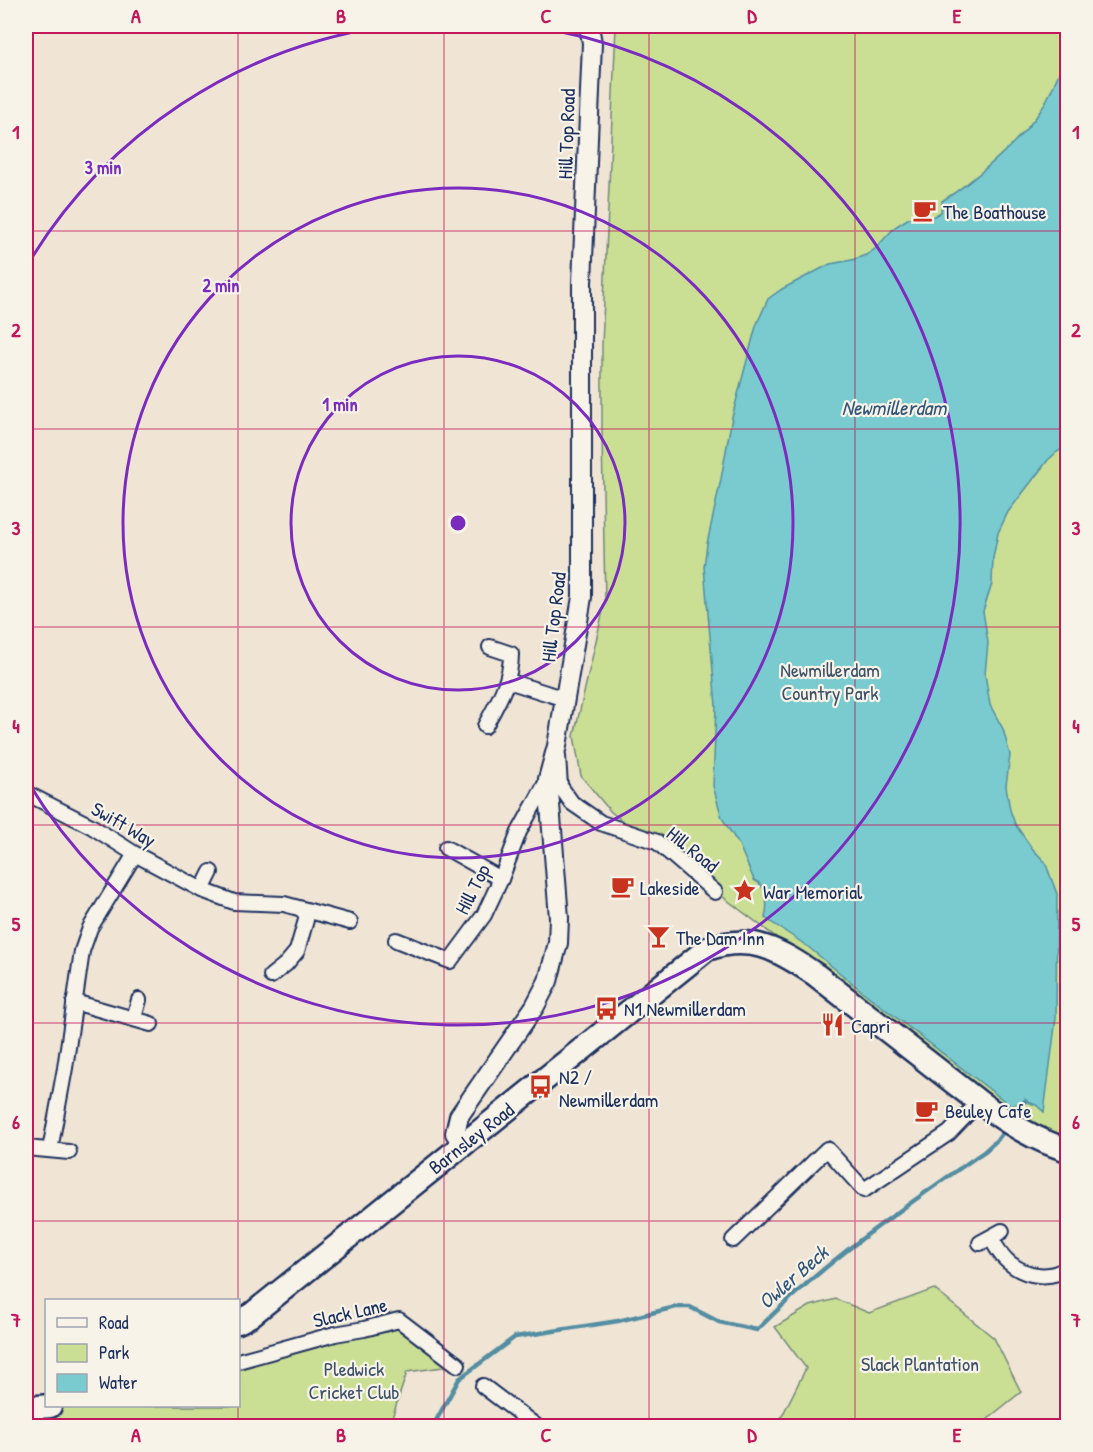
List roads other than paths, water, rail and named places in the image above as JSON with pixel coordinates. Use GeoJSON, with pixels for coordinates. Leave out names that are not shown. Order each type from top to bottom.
{"type":"FeatureCollection","features":[{"type":"Feature","properties":{"kind":"main road","name":"Barnsley Road"},"geometry":{"type":"LineString","coordinates":[[240,1321],[706,949],[723,943],[752,944],[790,958],[816,975],[1008,1123],[1026,1134],[1068,1150]]}},
{"type":"Feature","properties":{"kind":"main road"},"geometry":{"type":"LineString","coordinates":[[26,1408],[45,1406]]}},
{"type":"Feature","properties":{"kind":"street","name":"Hill Top Road"},"geometry":{"type":"LineString","coordinates":[[463,1145],[455,1133],[459,1116],[535,1006],[548,981],[558,943],[559,918],[548,778],[557,746],[582,597],[582,283],[592,44],[589,26]]}},
{"type":"Feature","properties":{"kind":"street"},"geometry":{"type":"LineString","coordinates":[[485,726],[508,681],[511,668],[511,654],[490,646]]}},
{"type":"Feature","properties":{"kind":"street"},"geometry":{"type":"LineString","coordinates":[[508,681],[565,699]]}},
{"type":"Feature","properties":{"kind":"street","name":"Hill Road"},"geometry":{"type":"LineString","coordinates":[[557,746],[560,786],[572,803],[601,823],[657,842],[716,892]]}},
{"type":"Feature","properties":{"kind":"street","name":"Hill Top"},"geometry":{"type":"LineString","coordinates":[[396,940],[450,961],[484,915],[519,832],[548,778]]}},
{"type":"Feature","properties":{"kind":"street","name":"Swift Way"},"geometry":{"type":"LineString","coordinates":[[26,793],[91,826],[135,854],[202,890],[234,902],[284,904],[350,922]]}},
{"type":"Feature","properties":{"kind":"street"},"geometry":{"type":"LineString","coordinates":[[446,848],[501,879]]}},
{"type":"Feature","properties":{"kind":"street"},"geometry":{"type":"LineString","coordinates":[[50,1150],[82,951],[90,928],[135,854]]}},
{"type":"Feature","properties":{"kind":"street"},"geometry":{"type":"LineString","coordinates":[[202,890],[211,872]]}},
{"type":"Feature","properties":{"kind":"street"},"geometry":{"type":"LineString","coordinates":[[271,976],[297,951],[306,920],[306,914],[301,909]]}},
{"type":"Feature","properties":{"kind":"street"},"geometry":{"type":"LineString","coordinates":[[134,1018],[140,1000]]}},
{"type":"Feature","properties":{"kind":"street"},"geometry":{"type":"LineString","coordinates":[[74,1002],[151,1024]]}},
{"type":"Feature","properties":{"kind":"street"},"geometry":{"type":"LineString","coordinates":[[733,1240],[827,1149],[864,1190],[949,1133],[978,1102]]}},
{"type":"Feature","properties":{"kind":"street"},"geometry":{"type":"LineString","coordinates":[[26,1148],[69,1152]]}},
{"type":"Feature","properties":{"kind":"street"},"geometry":{"type":"LineString","coordinates":[[991,1237],[998,1251],[1010,1264],[1027,1274],[1045,1276],[1060,1273],[1068,1267]]}},
{"type":"Feature","properties":{"kind":"street","name":"Slack Lane"},"geometry":{"type":"LineString","coordinates":[[240,1360],[335,1334],[399,1320],[458,1365]]}},
{"type":"Feature","properties":{"kind":"street"},"geometry":{"type":"LineString","coordinates":[[483,1386],[536,1426]]}},
{"type":"Feature","properties":{"kind":"water","name":"Newmillerdam"},"geometry":{"type":"Polygon","coordinates":[[[1067,51],[1067,446],[1048,460],[1008,512],[998,533],[993,558],[992,584],[983,611],[988,643],[985,674],[990,705],[1003,729],[1010,755],[1006,786],[1010,810],[1015,824],[1045,862],[1057,894],[1056,1018],[1044,1112],[1036,1105],[1025,1101],[1011,1106],[807,946],[765,918],[767,902],[764,891],[754,880],[739,845],[722,818],[713,786],[716,706],[704,567],[732,417],[756,326],[768,299],[782,289],[830,264],[866,255],[875,249],[895,227],[909,218],[934,216],[941,212],[942,201],[996,160],[1032,122],[1049,96],[1067,51]]]}},
{"type":"Feature","properties":{"kind":"waterway","name":"Owler Beck"},"geometry":{"type":"LineString","coordinates":[[1012,1118],[1025,1101]]}},
{"type":"Feature","properties":{"kind":"waterway","name":"Owler Beck"},"geometry":{"type":"LineString","coordinates":[[433,1426],[459,1379],[515,1337],[618,1321],[676,1307],[690,1307],[719,1322],[757,1330],[838,1258],[985,1151],[1006,1128]]}},
{"type":"Feature","properties":{"kind":"place","name":"The Boathouse"},"geometry":{"type":"Point","coordinates":[925,211]}},
{"type":"Feature","properties":{"kind":"place","name":"Lakeside"},"geometry":{"type":"Point","coordinates":[622,887]}},
{"type":"Feature","properties":{"kind":"place","name":"War Memorial"},"geometry":{"type":"Point","coordinates":[745,891]}},
{"type":"Feature","properties":{"kind":"place","name":"The Dam Inn"},"geometry":{"type":"Point","coordinates":[658,937]}},
{"type":"Feature","properties":{"kind":"place","name":"N1 Newmillerdam"},"geometry":{"type":"Point","coordinates":[606,1008]}},
{"type":"Feature","properties":{"kind":"place","name":"Capri"},"geometry":{"type":"Point","coordinates":[833,1025]}},
{"type":"Feature","properties":{"kind":"place","name":"N2 / Newmillerdam"},"geometry":{"type":"Point","coordinates":[541,1087]}},
{"type":"Feature","properties":{"kind":"place","name":"Beuley Cafe"},"geometry":{"type":"Point","coordinates":[927,1110]}},
{"type":"Feature","properties":{"kind":"park label","name":"Newmillerdam Country Park"},"geometry":{"type":"Point","coordinates":[830,680]}},
{"type":"Feature","properties":{"kind":"park label","name":"Slack Plantation"},"geometry":{"type":"Point","coordinates":[920,1363]}},
{"type":"Feature","properties":{"kind":"park label","name":"Pledwick Cricket Club"},"geometry":{"type":"Point","coordinates":[354,1380]}}]}
